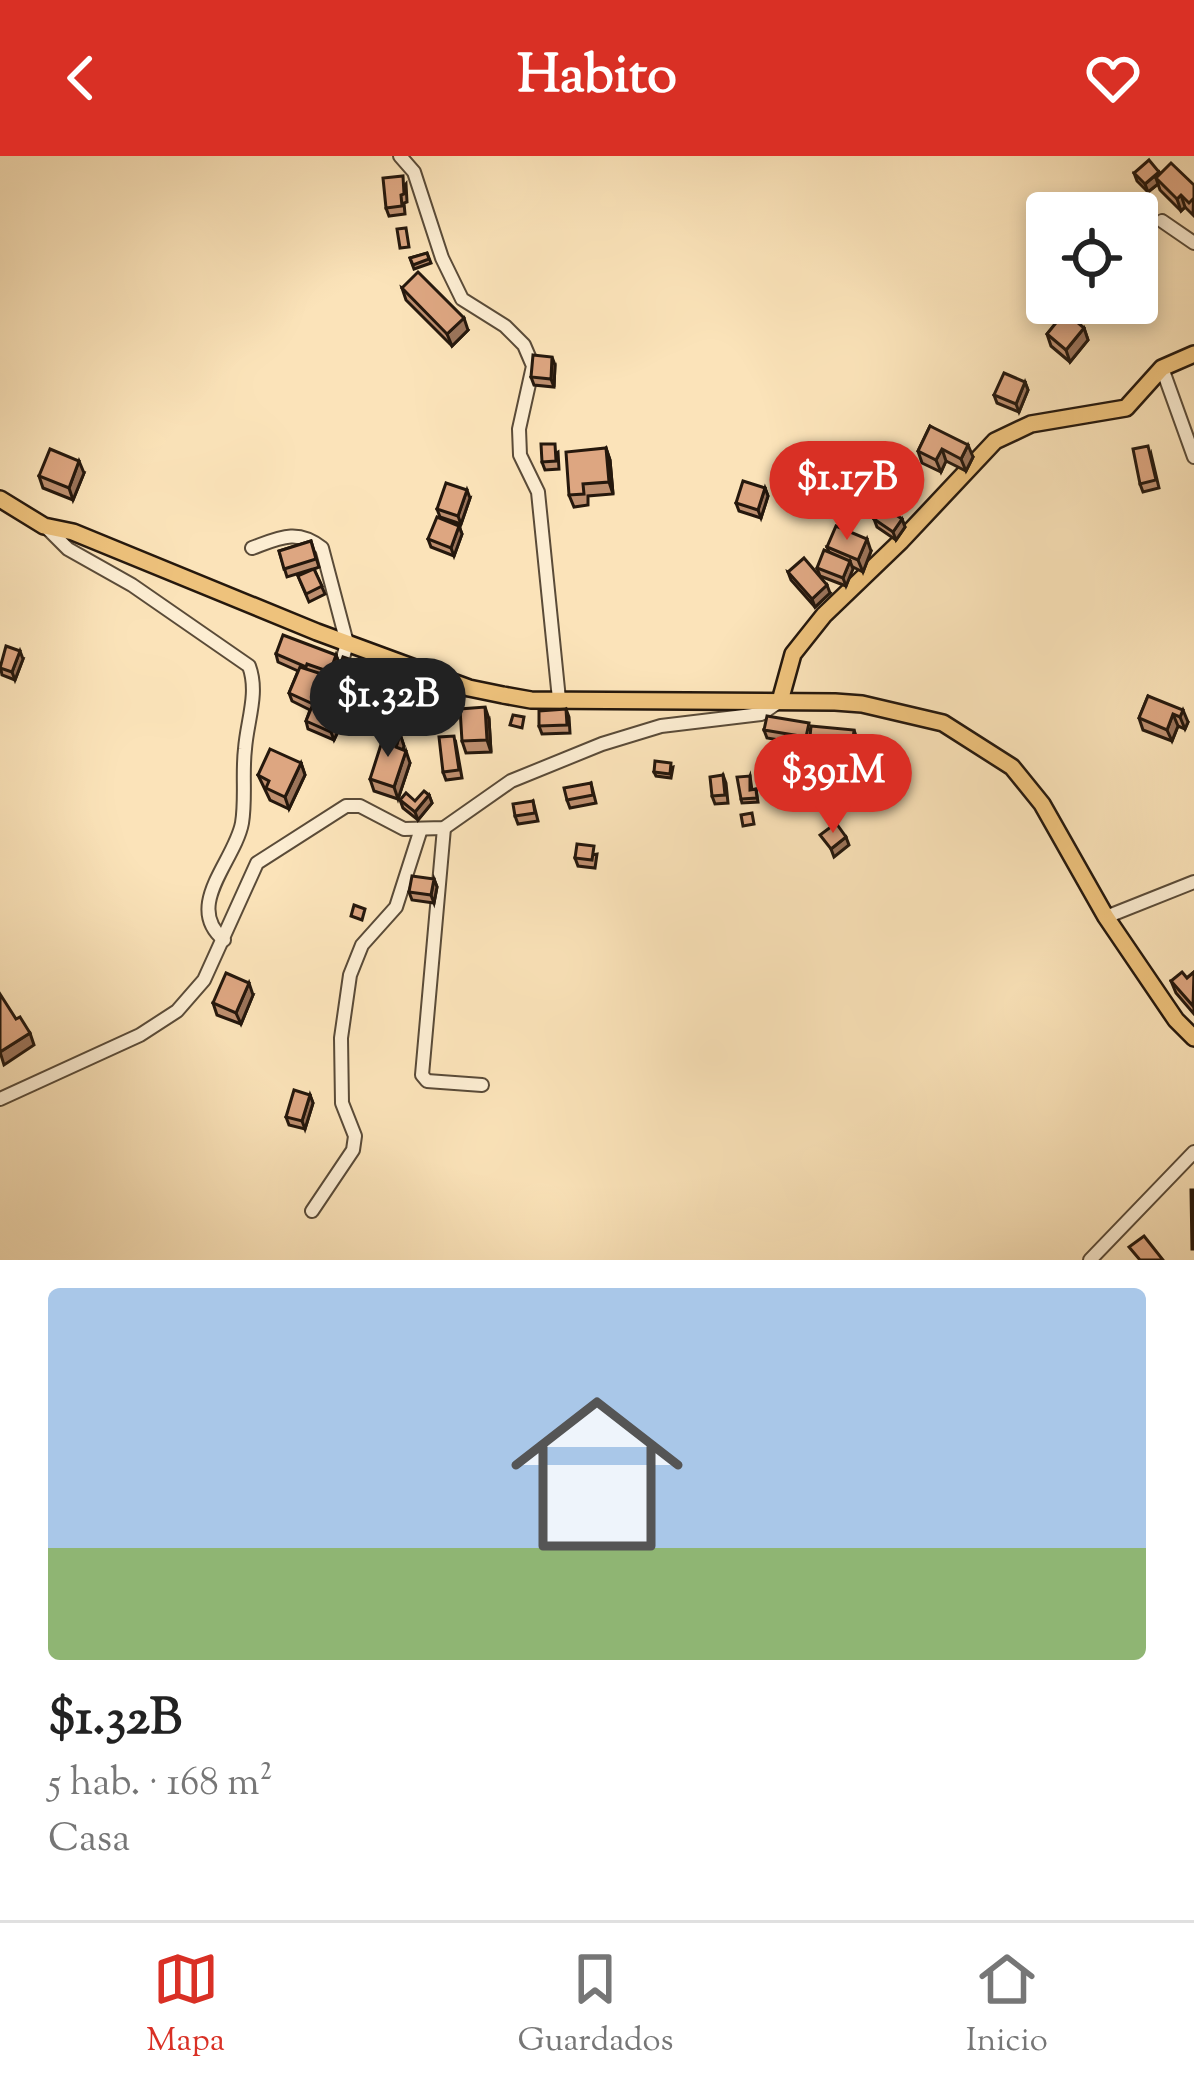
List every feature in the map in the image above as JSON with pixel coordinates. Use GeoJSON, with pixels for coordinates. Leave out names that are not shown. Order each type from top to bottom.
{"type":"FeatureCollection","features":[{"type":"Feature","properties":{"kind":"main road"},"geometry":{"type":"LineString","coordinates":[[780,701],[793,654],[824,615],[995,442],[1030,424],[1126,408],[1162,368],[1194,354]]}},
{"type":"Feature","properties":{"kind":"main road"},"geometry":{"type":"LineString","coordinates":[[0,499],[44,526],[96,541],[413,668],[503,695],[862,704],[943,723],[1012,767],[1042,804],[1106,917],[1176,1020],[1194,1038]]}},
{"type":"Feature","properties":{"kind":"street"},"geometry":{"type":"LineString","coordinates":[[400,156],[414,172],[442,258],[462,299],[505,326],[524,345],[533,366],[519,429],[520,455],[538,493],[559,699]]}},
{"type":"Feature","properties":{"kind":"street"},"geometry":{"type":"LineString","coordinates":[[1162,221],[1194,243]]}},
{"type":"Feature","properties":{"kind":"street"},"geometry":{"type":"LineString","coordinates":[[1162,368],[1194,457]]}},
{"type":"Feature","properties":{"kind":"street"},"geometry":{"type":"LineString","coordinates":[[44,526],[68,549],[132,585],[249,666],[253,697],[244,749],[242,822],[211,887],[208,904],[215,930],[224,940]]}},
{"type":"Feature","properties":{"kind":"street"},"geometry":{"type":"LineString","coordinates":[[252,548],[292,533],[322,548],[347,643],[333,696],[336,701],[381,717],[388,715],[413,668]]}},
{"type":"Feature","properties":{"kind":"street"},"geometry":{"type":"LineString","coordinates":[[0,1099],[160,1024],[189,998],[224,940],[257,863],[346,806],[360,806],[404,830],[444,828],[511,781],[602,744],[661,726],[761,714],[780,701]]}},
{"type":"Feature","properties":{"kind":"street"},"geometry":{"type":"LineString","coordinates":[[444,828],[422,1076],[427,1081],[482,1085]]}},
{"type":"Feature","properties":{"kind":"street"},"geometry":{"type":"LineString","coordinates":[[312,1211],[353,1150],[355,1136],[342,1103],[341,1022],[350,975],[362,946],[396,907],[420,832]]}},
{"type":"Feature","properties":{"kind":"street"},"geometry":{"type":"LineString","coordinates":[[1106,917],[1194,882]]}},
{"type":"Feature","properties":{"kind":"street"},"geometry":{"type":"LineString","coordinates":[[1090,1260],[1194,1152]]}},
{"type":"Feature","properties":{"kind":"building"},"geometry":{"type":"Polygon","coordinates":[[[1149,160],[1159,172],[1145,184],[1134,173],[1149,160]]]}},
{"type":"Feature","properties":{"kind":"building"},"geometry":{"type":"Polygon","coordinates":[[[1171,163],[1194,185],[1189,203],[1181,195],[1177,199],[1156,178],[1171,163]]]}},
{"type":"Feature","properties":{"kind":"building"},"geometry":{"type":"Polygon","coordinates":[[[403,176],[402,206],[386,208],[383,178],[403,176]]]}},
{"type":"Feature","properties":{"kind":"building"},"geometry":{"type":"Polygon","coordinates":[[[406,228],[409,247],[400,248],[397,229],[406,228]]]}},
{"type":"Feature","properties":{"kind":"building"},"geometry":{"type":"Polygon","coordinates":[[[427,253],[429,259],[413,265],[410,258],[427,253]]]}},
{"type":"Feature","properties":{"kind":"building"},"geometry":{"type":"Polygon","coordinates":[[[418,272],[464,318],[447,334],[402,288],[418,272]]]}},
{"type":"Feature","properties":{"kind":"building"},"geometry":{"type":"Polygon","coordinates":[[[1055,324],[1084,328],[1066,350],[1047,334],[1055,324]]]}},
{"type":"Feature","properties":{"kind":"building"},"geometry":{"type":"Polygon","coordinates":[[[533,355],[552,357],[551,379],[531,377],[533,355]]]}},
{"type":"Feature","properties":{"kind":"building"},"geometry":{"type":"Polygon","coordinates":[[[1004,373],[1025,382],[1016,404],[994,395],[1004,373]]]}},
{"type":"Feature","properties":{"kind":"building"},"geometry":{"type":"Polygon","coordinates":[[[930,426],[968,445],[961,459],[942,449],[936,460],[918,451],[930,426]]]}},
{"type":"Feature","properties":{"kind":"building"},"geometry":{"type":"Polygon","coordinates":[[[541,444],[555,444],[556,461],[542,462],[541,444]]]}},
{"type":"Feature","properties":{"kind":"building"},"geometry":{"type":"Polygon","coordinates":[[[1148,446],[1156,480],[1140,484],[1133,449],[1148,446]]]}},
{"type":"Feature","properties":{"kind":"building"},"geometry":{"type":"Polygon","coordinates":[[[606,448],[609,482],[583,484],[584,494],[569,495],[566,452],[606,448]]]}},
{"type":"Feature","properties":{"kind":"building"},"geometry":{"type":"Polygon","coordinates":[[[50,449],[79,461],[69,488],[39,476],[50,449]]]}},
{"type":"Feature","properties":{"kind":"building"},"geometry":{"type":"Polygon","coordinates":[[[743,481],[765,488],[758,510],[736,503],[743,481]]]}},
{"type":"Feature","properties":{"kind":"building"},"geometry":{"type":"Polygon","coordinates":[[[446,483],[467,490],[458,516],[437,509],[446,483]]]}},
{"type":"Feature","properties":{"kind":"building"},"geometry":{"type":"Polygon","coordinates":[[[883,506],[902,519],[893,532],[874,519],[883,506]]]}},
{"type":"Feature","properties":{"kind":"building"},"geometry":{"type":"Polygon","coordinates":[[[437,517],[459,526],[451,548],[428,539],[437,517]]]}},
{"type":"Feature","properties":{"kind":"building"},"geometry":{"type":"Polygon","coordinates":[[[836,526],[867,539],[858,560],[827,547],[836,526]]]}},
{"type":"Feature","properties":{"kind":"building"},"geometry":{"type":"Polygon","coordinates":[[[311,541],[316,559],[284,569],[279,551],[311,541]]]}},
{"type":"Feature","properties":{"kind":"building"},"geometry":{"type":"Polygon","coordinates":[[[824,550],[850,561],[843,578],[817,568],[824,550]]]}},
{"type":"Feature","properties":{"kind":"building"},"geometry":{"type":"Polygon","coordinates":[[[804,558],[827,585],[812,599],[788,572],[804,558]]]}},
{"type":"Feature","properties":{"kind":"building"},"geometry":{"type":"Polygon","coordinates":[[[314,569],[322,586],[306,594],[298,576],[314,569]]]}},
{"type":"Feature","properties":{"kind":"building"},"geometry":{"type":"Polygon","coordinates":[[[283,635],[336,655],[330,672],[276,654],[283,635]]]}},
{"type":"Feature","properties":{"kind":"building"},"geometry":{"type":"Polygon","coordinates":[[[6,646],[20,651],[12,672],[0,668],[6,646]]]}},
{"type":"Feature","properties":{"kind":"building"},"geometry":{"type":"Polygon","coordinates":[[[343,657],[381,670],[375,691],[336,677],[343,657]]]}},
{"type":"Feature","properties":{"kind":"building"},"geometry":{"type":"Polygon","coordinates":[[[300,667],[331,677],[318,708],[338,717],[331,732],[306,721],[313,704],[289,693],[300,667]]]}},
{"type":"Feature","properties":{"kind":"building"},"geometry":{"type":"Polygon","coordinates":[[[1148,696],[1183,710],[1180,717],[1173,714],[1167,730],[1139,718],[1148,696]]]}},
{"type":"Feature","properties":{"kind":"building"},"geometry":{"type":"Polygon","coordinates":[[[485,707],[487,740],[462,741],[460,709],[485,707]]]}},
{"type":"Feature","properties":{"kind":"building"},"geometry":{"type":"Polygon","coordinates":[[[566,709],[567,725],[539,726],[539,711],[566,709]]]}},
{"type":"Feature","properties":{"kind":"building"},"geometry":{"type":"Polygon","coordinates":[[[513,715],[524,717],[522,728],[510,725],[513,715]]]}},
{"type":"Feature","properties":{"kind":"building"},"geometry":{"type":"Polygon","coordinates":[[[767,716],[809,723],[806,737],[764,730],[767,716]]]}},
{"type":"Feature","properties":{"kind":"building"},"geometry":{"type":"Polygon","coordinates":[[[811,726],[854,730],[851,762],[808,758],[811,726]]]}},
{"type":"Feature","properties":{"kind":"building"},"geometry":{"type":"Polygon","coordinates":[[[386,729],[400,734],[396,747],[406,751],[394,787],[370,779],[386,729]]]}},
{"type":"Feature","properties":{"kind":"building"},"geometry":{"type":"Polygon","coordinates":[[[454,736],[459,770],[443,772],[439,737],[454,736]]]}},
{"type":"Feature","properties":{"kind":"building"},"geometry":{"type":"Polygon","coordinates":[[[857,746],[869,747],[867,765],[855,764],[857,746]]]}},
{"type":"Feature","properties":{"kind":"building"},"geometry":{"type":"Polygon","coordinates":[[[270,749],[301,763],[285,797],[266,788],[269,781],[258,775],[270,749]]]}},
{"type":"Feature","properties":{"kind":"building"},"geometry":{"type":"Polygon","coordinates":[[[655,761],[671,763],[670,774],[654,772],[655,761]]]}},
{"type":"Feature","properties":{"kind":"building"},"geometry":{"type":"Polygon","coordinates":[[[723,775],[725,795],[712,796],[710,777],[723,775]]]}},
{"type":"Feature","properties":{"kind":"building"},"geometry":{"type":"Polygon","coordinates":[[[750,776],[750,790],[756,789],[757,798],[741,799],[737,777],[750,776]]]}},
{"type":"Feature","properties":{"kind":"building"},"geometry":{"type":"Polygon","coordinates":[[[591,783],[593,795],[567,800],[564,788],[591,783]]]}},
{"type":"Feature","properties":{"kind":"building"},"geometry":{"type":"Polygon","coordinates":[[[424,791],[429,795],[415,812],[400,800],[406,793],[415,801],[424,791]]]}},
{"type":"Feature","properties":{"kind":"building"},"geometry":{"type":"Polygon","coordinates":[[[533,801],[535,813],[515,816],[513,804],[533,801]]]}},
{"type":"Feature","properties":{"kind":"building"},"geometry":{"type":"Polygon","coordinates":[[[752,813],[754,824],[743,826],[741,815],[752,813]]]}},
{"type":"Feature","properties":{"kind":"building"},"geometry":{"type":"Polygon","coordinates":[[[836,823],[846,837],[831,849],[820,835],[836,823]]]}},
{"type":"Feature","properties":{"kind":"building"},"geometry":{"type":"Polygon","coordinates":[[[577,844],[594,846],[592,860],[575,858],[577,844]]]}},
{"type":"Feature","properties":{"kind":"building"},"geometry":{"type":"Polygon","coordinates":[[[412,876],[434,879],[431,895],[409,892],[412,876]]]}},
{"type":"Feature","properties":{"kind":"building"},"geometry":{"type":"Polygon","coordinates":[[[354,905],[365,909],[362,920],[351,916],[354,905]]]}},
{"type":"Feature","properties":{"kind":"building"},"geometry":{"type":"Polygon","coordinates":[[[1182,972],[1187,978],[1194,972],[1193,1006],[1171,981],[1182,972]]]}},
{"type":"Feature","properties":{"kind":"building"},"geometry":{"type":"Polygon","coordinates":[[[226,973],[249,983],[236,1013],[213,1003],[226,973]]]}},
{"type":"Feature","properties":{"kind":"building"},"geometry":{"type":"Polygon","coordinates":[[[0,994],[30,1033],[0,1052],[0,994]]]}},
{"type":"Feature","properties":{"kind":"building"},"geometry":{"type":"Polygon","coordinates":[[[294,1090],[310,1095],[302,1121],[286,1117],[294,1090]]]}},
{"type":"Feature","properties":{"kind":"building"},"geometry":{"type":"Polygon","coordinates":[[[1194,1190],[1194,1249],[1192,1249],[1194,1190]]]}},
{"type":"Feature","properties":{"kind":"building"},"geometry":{"type":"Polygon","coordinates":[[[1144,1236],[1163,1260],[1140,1260],[1129,1247],[1144,1236]]]}}]}
